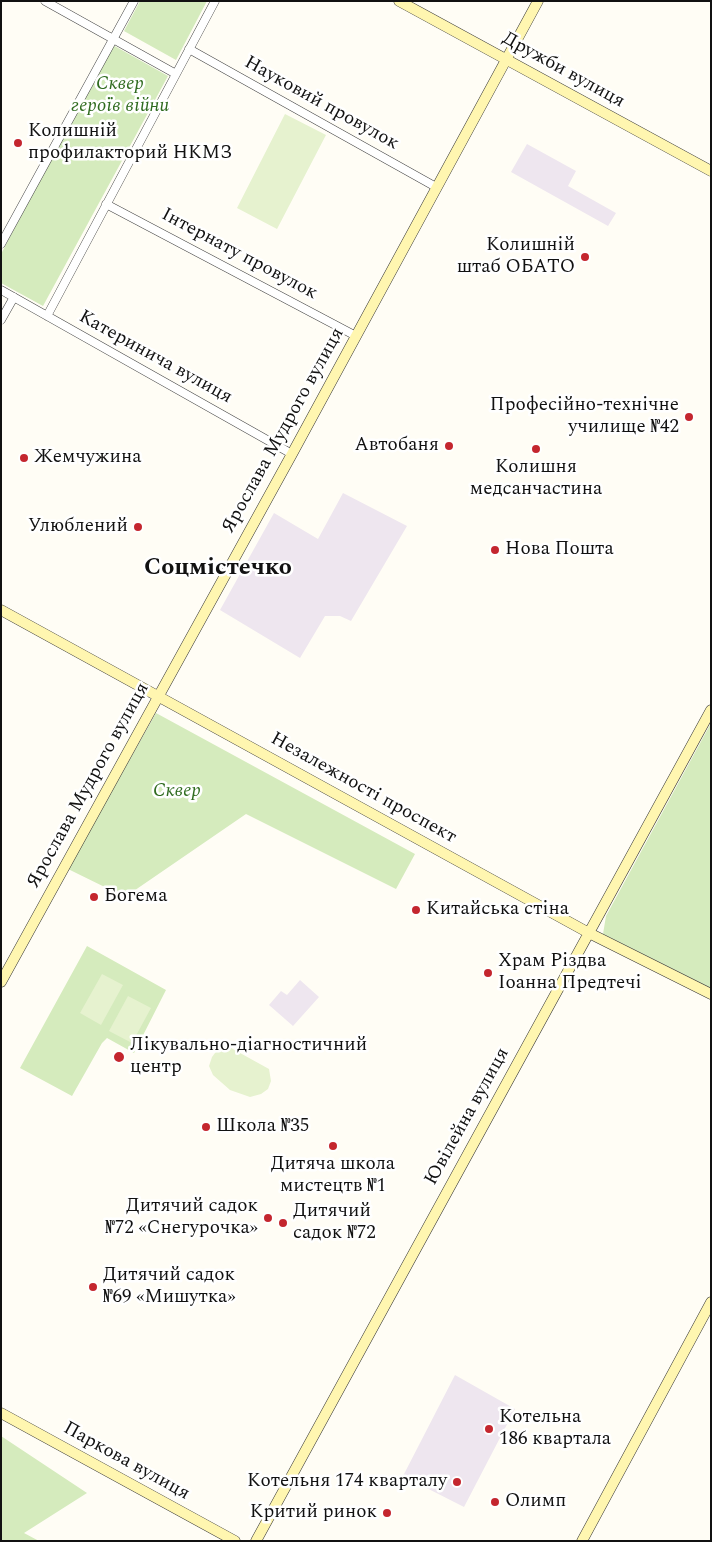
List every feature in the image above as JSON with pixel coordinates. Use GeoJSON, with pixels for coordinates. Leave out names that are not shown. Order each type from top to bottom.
{"type":"FeatureCollection","features":[{"type":"Feature","properties":{"kind":"street"},"geometry":{"type":"LineString","coordinates":[[45,1],[176,74]]}},
{"type":"Feature","properties":{"kind":"street"},"geometry":{"type":"LineString","coordinates":[[1,244],[134,1]]}},
{"type":"Feature","properties":{"kind":"street"},"geometry":{"type":"LineString","coordinates":[[47,316],[215,1]]}},
{"type":"Feature","properties":{"kind":"street","name":"Дружби вулиця"},"geometry":{"type":"LineString","coordinates":[[400,1],[711,171]]}},
{"type":"Feature","properties":{"kind":"street","name":"Ярослава Мудрого вулиця"},"geometry":{"type":"LineString","coordinates":[[1,982],[292,454],[538,1]]}},
{"type":"Feature","properties":{"kind":"street","name":"Науковий провулок"},"geometry":{"type":"LineString","coordinates":[[189,50],[436,187]]}},
{"type":"Feature","properties":{"kind":"street","name":"Інтернату провулок"},"geometry":{"type":"LineString","coordinates":[[106,204],[356,336]]}},
{"type":"Feature","properties":{"kind":"street","name":"Катеринича вулиця"},"geometry":{"type":"LineString","coordinates":[[1,290],[292,454]]}},
{"type":"Feature","properties":{"kind":"street"},"geometry":{"type":"LineString","coordinates":[[1,320],[14,297]]}},
{"type":"Feature","properties":{"kind":"street","name":"Незалежності проспект"},"geometry":{"type":"LineString","coordinates":[[1,610],[589,933],[711,994]]}},
{"type":"Feature","properties":{"kind":"street","name":"Ювілейна вулиця"},"geometry":{"type":"LineString","coordinates":[[256,1541],[711,710]]}},
{"type":"Feature","properties":{"kind":"street"},"geometry":{"type":"LineString","coordinates":[[582,1541],[711,1302]]}},
{"type":"Feature","properties":{"kind":"street","name":"Паркова вулиця"},"geometry":{"type":"LineString","coordinates":[[1,1413],[234,1541]]}},
{"type":"Feature","properties":{"kind":"shaded area"},"geometry":{"type":"Polygon","coordinates":[[[527,144],[576,171],[568,186],[616,213],[608,226],[511,172],[527,144]]]}},
{"type":"Feature","properties":{"kind":"shaded area"},"geometry":{"type":"Polygon","coordinates":[[[343,493],[407,526],[351,621],[340,616],[325,616],[300,658],[220,610],[274,513],[318,539],[343,493]]]}},
{"type":"Feature","properties":{"kind":"shaded area"},"geometry":{"type":"Polygon","coordinates":[[[300,980],[319,997],[293,1026],[269,1005],[281,991],[287,995],[300,980]]]}},
{"type":"Feature","properties":{"kind":"shaded area"},"geometry":{"type":"Polygon","coordinates":[[[455,1375],[515,1409],[464,1507],[403,1476],[455,1375]]]}},
{"type":"Feature","properties":{"kind":"green space"},"geometry":{"type":"Polygon","coordinates":[[[140,1],[207,1],[176,60],[124,31],[140,1]]]}},
{"type":"Feature","properties":{"kind":"green space","name":"Сквер героїв війни"},"geometry":{"type":"Polygon","coordinates":[[[111,44],[168,76],[43,306],[1,283],[1,254],[111,44]]]}},
{"type":"Feature","properties":{"kind":"green space"},"geometry":{"type":"Polygon","coordinates":[[[285,114],[326,135],[277,229],[237,208],[285,114]]]}},
{"type":"Feature","properties":{"kind":"green space","name":"Сквер"},"geometry":{"type":"Polygon","coordinates":[[[156,713],[415,854],[396,889],[246,814],[125,897],[68,869],[156,713]]]}},
{"type":"Feature","properties":{"kind":"green space"},"geometry":{"type":"Polygon","coordinates":[[[711,723],[711,988],[603,934],[606,916],[711,723]]]}},
{"type":"Feature","properties":{"kind":"green space"},"geometry":{"type":"Polygon","coordinates":[[[87,946],[166,990],[134,1053],[107,1038],[102,1043],[72,1096],[20,1068],[87,946]]]}},
{"type":"Feature","properties":{"kind":"green space"},"geometry":{"type":"Polygon","coordinates":[[[102,974],[123,985],[101,1025],[80,1013],[102,974]]]}},
{"type":"Feature","properties":{"kind":"green space"},"geometry":{"type":"Polygon","coordinates":[[[128,996],[151,1008],[132,1043],[109,1031],[128,996]]]}},
{"type":"Feature","properties":{"kind":"green space"},"geometry":{"type":"Polygon","coordinates":[[[231,1048],[269,1069],[271,1081],[268,1089],[261,1094],[250,1097],[230,1090],[213,1075],[209,1066],[212,1057],[218,1049],[231,1048]]]}},
{"type":"Feature","properties":{"kind":"green space"},"geometry":{"type":"Polygon","coordinates":[[[1,1436],[87,1493],[24,1533],[39,1541],[1,1541],[1,1436]]]}},
{"type":"Feature","properties":{"kind":"place","name":"Колишній профилакторий НКМЗ"},"geometry":{"type":"Point","coordinates":[18,143]}},
{"type":"Feature","properties":{"kind":"place","name":"Колишній штаб ОБАТО"},"geometry":{"type":"Point","coordinates":[585,257]}},
{"type":"Feature","properties":{"kind":"place","name":"Професійно-технічне училище №42"},"geometry":{"type":"Point","coordinates":[689,417]}},
{"type":"Feature","properties":{"kind":"place","name":"Автобаня"},"geometry":{"type":"Point","coordinates":[449,446]}},
{"type":"Feature","properties":{"kind":"place","name":"Колишня медсанчастина"},"geometry":{"type":"Point","coordinates":[536,449]}},
{"type":"Feature","properties":{"kind":"place","name":"Жемчужина"},"geometry":{"type":"Point","coordinates":[24,458]}},
{"type":"Feature","properties":{"kind":"place","name":"Улюблений"},"geometry":{"type":"Point","coordinates":[138,527]}},
{"type":"Feature","properties":{"kind":"place","name":"Нова Пошта"},"geometry":{"type":"Point","coordinates":[495,550]}},
{"type":"Feature","properties":{"kind":"place","name":"Богема"},"geometry":{"type":"Point","coordinates":[94,897]}},
{"type":"Feature","properties":{"kind":"place","name":"Китайська стіна"},"geometry":{"type":"Point","coordinates":[416,910]}},
{"type":"Feature","properties":{"kind":"place","name":"Храм Різдва Іоанна Предтечі"},"geometry":{"type":"Point","coordinates":[488,973]}},
{"type":"Feature","properties":{"kind":"place","name":"Лікувально-діагностичний центр"},"geometry":{"type":"Point","coordinates":[119,1057]}},
{"type":"Feature","properties":{"kind":"place","name":"Школа №35"},"geometry":{"type":"Point","coordinates":[206,1127]}},
{"type":"Feature","properties":{"kind":"place","name":"Дитяча школа мистецтв №1"},"geometry":{"type":"Point","coordinates":[333,1146]}},
{"type":"Feature","properties":{"kind":"place","name":"Дитячий садок №72 «Снегурочка»"},"geometry":{"type":"Point","coordinates":[268,1218]}},
{"type":"Feature","properties":{"kind":"place","name":"Дитячий садок №72"},"geometry":{"type":"Point","coordinates":[283,1223]}},
{"type":"Feature","properties":{"kind":"place","name":"Дитячий садок №69 «Мишутка»"},"geometry":{"type":"Point","coordinates":[93,1287]}},
{"type":"Feature","properties":{"kind":"place","name":"Котельна 186 квартала"},"geometry":{"type":"Point","coordinates":[489,1429]}},
{"type":"Feature","properties":{"kind":"place","name":"Котельня 174 кварталу"},"geometry":{"type":"Point","coordinates":[457,1482]}},
{"type":"Feature","properties":{"kind":"place","name":"Олимп"},"geometry":{"type":"Point","coordinates":[495,1502]}},
{"type":"Feature","properties":{"kind":"place","name":"Критий ринок"},"geometry":{"type":"Point","coordinates":[387,1513]}},
{"type":"Feature","properties":{"kind":"district","name":"Соцмістечко"},"geometry":{"type":"Point","coordinates":[218,569]}}]}
